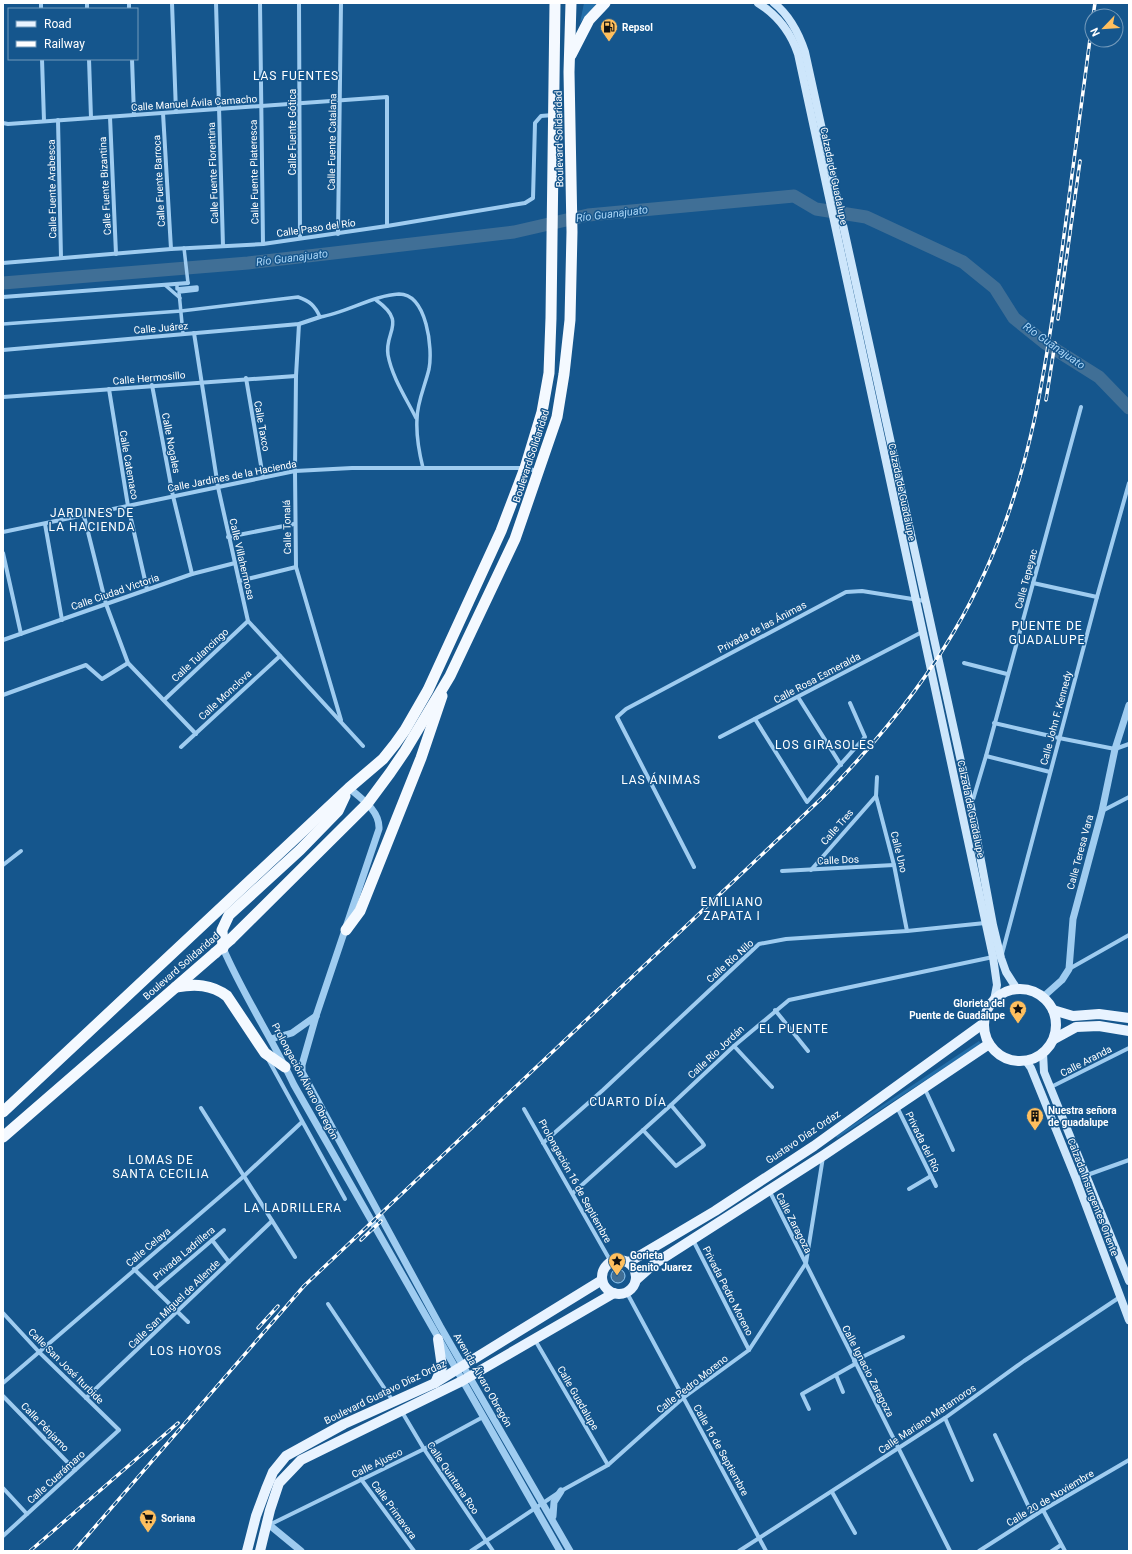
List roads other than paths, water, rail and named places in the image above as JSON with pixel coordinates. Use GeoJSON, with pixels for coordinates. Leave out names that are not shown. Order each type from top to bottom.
{"type":"FeatureCollection","features":[{"type":"Feature","properties":{"kind":"highway","name":"Boulevard Solidaridad"},"geometry":{"type":"LineString","coordinates":[[3,1112],[349,788],[383,758],[405,730],[418,710],[501,531],[525,468],[542,412],[549,373],[555,3]]}},
{"type":"Feature","properties":{"kind":"highway","name":"Boulevard Solidaridad"},"geometry":{"type":"LineString","coordinates":[[3,1138],[231,939],[367,804],[405,751],[450,676],[515,538],[557,417],[564,374],[570,320],[572,232],[570,57],[571,3]]}},
{"type":"Feature","properties":{"kind":"highway"},"geometry":{"type":"LineString","coordinates":[[570,57],[590,20],[605,3]]}},
{"type":"Feature","properties":{"kind":"highway"},"geometry":{"type":"LineString","coordinates":[[346,930],[360,911],[421,758],[450,676]]}},
{"type":"Feature","properties":{"kind":"highway"},"geometry":{"type":"LineString","coordinates":[[219,950],[222,930],[229,915],[300,850],[338,811],[349,788]]}},
{"type":"Feature","properties":{"kind":"highway"},"geometry":{"type":"LineString","coordinates":[[175,987],[202,985],[219,990],[227,996],[265,1053],[285,1067]]}},
{"type":"Feature","properties":{"kind":"main road","name":"Calzada de Guadalupe"},"geometry":{"type":"LineString","coordinates":[[758,3],[768,9],[789,34],[794,44],[827,189],[985,923],[997,958],[1017,989]]}},
{"type":"Feature","properties":{"kind":"main road","name":"Calzada de Guadalupe"},"geometry":{"type":"LineString","coordinates":[[774,3],[783,10],[802,43],[836,187],[971,807],[993,925],[997,958],[994,1000]]}},
{"type":"Feature","properties":{"kind":"main road"},"geometry":{"type":"LineString","coordinates":[[1017,989],[1031,991],[1043,997],[1053,1010],[1056,1019],[1054,1038],[1044,1053],[1026,1061],[1015,1061],[1005,1058],[996,1052],[989,1044],[985,1034],[984,1023],[987,1011],[994,1000],[1005,992],[1017,989]]}},
{"type":"Feature","properties":{"kind":"main road"},"geometry":{"type":"LineString","coordinates":[[1053,1010],[1073,1016],[1099,1014],[1129,1018]]}},
{"type":"Feature","properties":{"kind":"main road","name":"Gustavo Díaz Ordaz"},"geometry":{"type":"LineString","coordinates":[[629,1262],[715,1211],[814,1146],[984,1023]]}},
{"type":"Feature","properties":{"kind":"main road"},"geometry":{"type":"LineString","coordinates":[[1054,1038],[1076,1027],[1099,1026],[1129,1031]]}},
{"type":"Feature","properties":{"kind":"main road"},"geometry":{"type":"LineString","coordinates":[[260,1551],[279,1483],[301,1460],[402,1412],[466,1379],[536,1340],[614,1293],[627,1292],[648,1268],[824,1156],[989,1044]]}},
{"type":"Feature","properties":{"kind":"main road","name":"Calzada Insurgentes Oriente"},"geometry":{"type":"LineString","coordinates":[[1044,1053],[1043,1065],[1050,1088],[1126,1267],[1129,1281]]}},
{"type":"Feature","properties":{"kind":"main road","name":"Calzada Insurgentes Oriente"},"geometry":{"type":"LineString","coordinates":[[1026,1061],[1031,1068],[1076,1179],[1129,1320]]}},
{"type":"Feature","properties":{"kind":"main road"},"geometry":{"type":"LineString","coordinates":[[614,1293],[606,1288],[602,1280],[604,1270],[610,1262],[620,1259],[629,1262],[635,1270],[637,1279]]}},
{"type":"Feature","properties":{"kind":"main road","name":"Boulevard Gustavo Díaz Ordaz"},"geometry":{"type":"LineString","coordinates":[[247,1551],[256,1516],[266,1489],[273,1472],[286,1456],[344,1424],[435,1383],[602,1280]]}},
{"type":"Feature","properties":{"kind":"main road"},"geometry":{"type":"LineString","coordinates":[[435,1383],[442,1368],[438,1339]]}},
{"type":"Feature","properties":{"kind":"street"},"geometry":{"type":"LineString","coordinates":[[172,3],[176,112]]}},
{"type":"Feature","properties":{"kind":"street","name":"Calle Fuente Florentina"},"geometry":{"type":"LineString","coordinates":[[216,3],[223,246]]}},
{"type":"Feature","properties":{"kind":"street","name":"Calle Fuente Plateresca"},"geometry":{"type":"LineString","coordinates":[[260,3],[263,244]]}},
{"type":"Feature","properties":{"kind":"street","name":"Calle Fuente Gótica"},"geometry":{"type":"LineString","coordinates":[[299,3],[300,238]]}},
{"type":"Feature","properties":{"kind":"street","name":"Calle Fuente Catalana"},"geometry":{"type":"LineString","coordinates":[[338,234],[340,3]]}},
{"type":"Feature","properties":{"kind":"street"},"geometry":{"type":"LineString","coordinates":[[42,60],[44,121]]}},
{"type":"Feature","properties":{"kind":"street"},"geometry":{"type":"LineString","coordinates":[[89,60],[91,118]]}},
{"type":"Feature","properties":{"kind":"street"},"geometry":{"type":"LineString","coordinates":[[132,60],[134,115]]}},
{"type":"Feature","properties":{"kind":"street","name":"Calle Manuel Ávila Camacho"},"geometry":{"type":"LineString","coordinates":[[3,123],[110,117],[387,97],[387,226]]}},
{"type":"Feature","properties":{"kind":"street","name":"Calle Fuente Barroca"},"geometry":{"type":"LineString","coordinates":[[163,113],[171,249]]}},
{"type":"Feature","properties":{"kind":"street","name":"Calle Paso del Río"},"geometry":{"type":"LineString","coordinates":[[3,263],[184,248],[263,244],[338,234],[525,203],[533,198],[535,123],[541,116],[553,115]]}},
{"type":"Feature","properties":{"kind":"street","name":"Calle Fuente Bizantina"},"geometry":{"type":"LineString","coordinates":[[110,117],[116,254]]}},
{"type":"Feature","properties":{"kind":"street","name":"Calle Fuente Arabesca"},"geometry":{"type":"LineString","coordinates":[[58,120],[61,258]]}},
{"type":"Feature","properties":{"kind":"street"},"geometry":{"type":"LineString","coordinates":[[3,297],[188,283],[184,248]]}},
{"type":"Feature","properties":{"kind":"street"},"geometry":{"type":"LineString","coordinates":[[177,284],[177,289],[197,287],[197,290],[179,292],[183,334]]}},
{"type":"Feature","properties":{"kind":"street"},"geometry":{"type":"LineString","coordinates":[[166,285],[180,298]]}},
{"type":"Feature","properties":{"kind":"street"},"geometry":{"type":"LineString","coordinates":[[3,324],[181,311],[298,297],[308,301],[316,307],[320,317],[336,314],[376,300],[399,294],[405,295],[412,298],[417,303],[424,318],[429,344],[429,368],[420,396],[417,418],[418,447],[422,468]]}},
{"type":"Feature","properties":{"kind":"street"},"geometry":{"type":"LineString","coordinates":[[376,300],[387,309],[391,316],[394,327],[388,353],[393,373],[417,418]]}},
{"type":"Feature","properties":{"kind":"street","name":"Calle Juárez"},"geometry":{"type":"LineString","coordinates":[[3,350],[299,324],[320,317]]}},
{"type":"Feature","properties":{"kind":"street","name":"Calle Tonalá"},"geometry":{"type":"LineString","coordinates":[[299,324],[296,376],[294,471],[296,566],[341,722]]}},
{"type":"Feature","properties":{"kind":"street","name":"Calle Villahermosa"},"geometry":{"type":"LineString","coordinates":[[194,334],[200,382],[218,487],[248,621],[363,746]]}},
{"type":"Feature","properties":{"kind":"street","name":"Calle Hermosillo"},"geometry":{"type":"LineString","coordinates":[[3,397],[246,378],[296,376]]}},
{"type":"Feature","properties":{"kind":"street","name":"Calle Taxco"},"geometry":{"type":"LineString","coordinates":[[246,378],[263,477]]}},
{"type":"Feature","properties":{"kind":"street","name":"Calle Nogales"},"geometry":{"type":"LineString","coordinates":[[152,385],[173,496],[192,574]]}},
{"type":"Feature","properties":{"kind":"street","name":"Calle Catemaco"},"geometry":{"type":"LineString","coordinates":[[108,389],[128,506],[147,589]]}},
{"type":"Feature","properties":{"kind":"street","name":"Calle Tepeyac"},"geometry":{"type":"LineString","coordinates":[[964,824],[971,807],[986,756],[1080,407]]}},
{"type":"Feature","properties":{"kind":"street","name":"Calle Jardines de la Hacienda"},"geometry":{"type":"LineString","coordinates":[[3,532],[294,471],[422,468],[525,468],[539,472]]}},
{"type":"Feature","properties":{"kind":"street","name":"Calle John F. Kennedy"},"geometry":{"type":"LineString","coordinates":[[997,958],[1050,772],[1129,483]]}},
{"type":"Feature","properties":{"kind":"street"},"geometry":{"type":"LineString","coordinates":[[84,516],[106,604],[128,663],[196,734]]}},
{"type":"Feature","properties":{"kind":"street"},"geometry":{"type":"LineString","coordinates":[[45,524],[62,620]]}},
{"type":"Feature","properties":{"kind":"street"},"geometry":{"type":"LineString","coordinates":[[228,537],[294,524]]}},
{"type":"Feature","properties":{"kind":"street"},"geometry":{"type":"LineString","coordinates":[[3,553],[21,634]]}},
{"type":"Feature","properties":{"kind":"street","name":"Calle Ciudad Victoria"},"geometry":{"type":"LineString","coordinates":[[3,640],[192,574],[235,563]]}},
{"type":"Feature","properties":{"kind":"street"},"geometry":{"type":"LineString","coordinates":[[239,582],[296,566]]}},
{"type":"Feature","properties":{"kind":"street"},"geometry":{"type":"LineString","coordinates":[[1033,583],[1097,597]]}},
{"type":"Feature","properties":{"kind":"street","name":"Privada de las Ánimas"},"geometry":{"type":"LineString","coordinates":[[694,867],[618,717],[626,709],[846,592],[862,591],[925,601]]}},
{"type":"Feature","properties":{"kind":"street","name":"Calle Tulancingo"},"geometry":{"type":"LineString","coordinates":[[164,700],[248,621]]}},
{"type":"Feature","properties":{"kind":"street","name":"Calle Rosa Esmeralda"},"geometry":{"type":"LineString","coordinates":[[720,737],[922,632]]}},
{"type":"Feature","properties":{"kind":"street","name":"Calle Monclova"},"geometry":{"type":"LineString","coordinates":[[181,747],[280,656]]}},
{"type":"Feature","properties":{"kind":"street"},"geometry":{"type":"LineString","coordinates":[[3,695],[86,665],[102,679],[128,663]]}},
{"type":"Feature","properties":{"kind":"street"},"geometry":{"type":"LineString","coordinates":[[964,663],[1007,674]]}},
{"type":"Feature","properties":{"kind":"street"},"geometry":{"type":"LineString","coordinates":[[798,696],[841,765]]}},
{"type":"Feature","properties":{"kind":"street"},"geometry":{"type":"LineString","coordinates":[[755,719],[807,802],[865,737],[850,703]]}},
{"type":"Feature","properties":{"kind":"street","name":"Calle Teresa Vara"},"geometry":{"type":"LineString","coordinates":[[1069,969],[1073,918],[1102,811],[1115,749],[1129,705]]}},
{"type":"Feature","properties":{"kind":"street"},"geometry":{"type":"LineString","coordinates":[[994,723],[1115,749],[1129,744]]}},
{"type":"Feature","properties":{"kind":"street"},"geometry":{"type":"LineString","coordinates":[[986,756],[1050,772]]}},
{"type":"Feature","properties":{"kind":"street","name":"Calle Uno"},"geometry":{"type":"LineString","coordinates":[[877,777],[876,796],[894,865],[907,931]]}},
{"type":"Feature","properties":{"kind":"street"},"geometry":{"type":"LineString","coordinates":[[271,1039],[292,1033],[316,1016],[379,829],[378,817],[367,804],[349,788]]}},
{"type":"Feature","properties":{"kind":"street","name":"Calle Tres"},"geometry":{"type":"LineString","coordinates":[[811,870],[876,796]]}},
{"type":"Feature","properties":{"kind":"street"},"geometry":{"type":"LineString","coordinates":[[1102,811],[1129,797]]}},
{"type":"Feature","properties":{"kind":"street"},"geometry":{"type":"LineString","coordinates":[[3,865],[21,851]]}},
{"type":"Feature","properties":{"kind":"street","name":"Calle Dos"},"geometry":{"type":"LineString","coordinates":[[782,871],[894,865]]}},
{"type":"Feature","properties":{"kind":"street","name":"Calle Río Nilo"},"geometry":{"type":"LineString","coordinates":[[544,1143],[759,944],[786,939],[907,931],[985,923]]}},
{"type":"Feature","properties":{"kind":"street"},"geometry":{"type":"LineString","coordinates":[[1043,997],[1062,980],[1069,969],[1129,935]]}},
{"type":"Feature","properties":{"kind":"street","name":"Prolongación Álvaro Obregón"},"geometry":{"type":"LineString","coordinates":[[219,950],[271,1039],[294,1085],[371,1222]]}},
{"type":"Feature","properties":{"kind":"street","name":"Calle Río Jordán"},"geometry":{"type":"LineString","coordinates":[[573,1193],[671,1106],[734,1046],[789,1000],[997,958]]}},
{"type":"Feature","properties":{"kind":"street"},"geometry":{"type":"LineString","coordinates":[[776,1010],[808,1051]]}},
{"type":"Feature","properties":{"kind":"street","name":"Prolongación Álvaro Obregón"},"geometry":{"type":"LineString","coordinates":[[316,1016],[302,1065],[304,1078],[381,1218]]}},
{"type":"Feature","properties":{"kind":"street"},"geometry":{"type":"LineString","coordinates":[[734,1046],[772,1087]]}},
{"type":"Feature","properties":{"kind":"street","name":"Calle Aranda"},"geometry":{"type":"LineString","coordinates":[[1050,1088],[1129,1048]]}},
{"type":"Feature","properties":{"kind":"street"},"geometry":{"type":"LineString","coordinates":[[265,1053],[345,1199]]}},
{"type":"Feature","properties":{"kind":"street"},"geometry":{"type":"LineString","coordinates":[[285,1091],[294,1085]]}},
{"type":"Feature","properties":{"kind":"street"},"geometry":{"type":"LineString","coordinates":[[924,1087],[953,1150]]}},
{"type":"Feature","properties":{"kind":"street","name":"Privada del Río"},"geometry":{"type":"LineString","coordinates":[[897,1105],[936,1186]]}},
{"type":"Feature","properties":{"kind":"street"},"geometry":{"type":"LineString","coordinates":[[643,1130],[676,1166],[702,1147],[704,1145],[702,1142],[671,1106]]}},
{"type":"Feature","properties":{"kind":"street"},"geometry":{"type":"LineString","coordinates":[[201,1108],[295,1257]]}},
{"type":"Feature","properties":{"kind":"street","name":"Prolongación 16 de Septiembre"},"geometry":{"type":"LineString","coordinates":[[524,1109],[573,1193],[610,1262]]}},
{"type":"Feature","properties":{"kind":"street","name":"Calle Celaya"},"geometry":{"type":"LineString","coordinates":[[3,1383],[244,1176],[302,1122]]}},
{"type":"Feature","properties":{"kind":"street","name":"Calle Pedro Moreno"},"geometry":{"type":"LineString","coordinates":[[471,1551],[544,1504],[561,1491],[608,1465],[683,1398],[749,1350],[806,1263],[824,1156]]}},
{"type":"Feature","properties":{"kind":"street"},"geometry":{"type":"LineString","coordinates":[[1076,1179],[1129,1160]]}},
{"type":"Feature","properties":{"kind":"street"},"geometry":{"type":"LineString","coordinates":[[909,1189],[931,1176]]}},
{"type":"Feature","properties":{"kind":"street","name":"Calle Zaragoza"},"geometry":{"type":"LineString","coordinates":[[769,1190],[806,1263]]}},
{"type":"Feature","properties":{"kind":"street","name":"Avenida Álvaro Obregón"},"geometry":{"type":"LineString","coordinates":[[381,1218],[466,1379],[483,1417],[560,1551]]}},
{"type":"Feature","properties":{"kind":"street","name":"Calle San Miguel de Allende"},"geometry":{"type":"LineString","coordinates":[[86,1398],[272,1221]]}},
{"type":"Feature","properties":{"kind":"street","name":"Avenida Álvaro Obregón"},"geometry":{"type":"LineString","coordinates":[[371,1222],[438,1339],[460,1368]]}},
{"type":"Feature","properties":{"kind":"street","name":"Privada Ladrillera"},"geometry":{"type":"LineString","coordinates":[[155,1289],[224,1230]]}},
{"type":"Feature","properties":{"kind":"street","name":"Privada Pedro Moreno"},"geometry":{"type":"LineString","coordinates":[[693,1239],[749,1350]]}},
{"type":"Feature","properties":{"kind":"street"},"geometry":{"type":"LineString","coordinates":[[212,1240],[229,1262]]}},
{"type":"Feature","properties":{"kind":"street","name":"Calle Ignacio Zaragoza"},"geometry":{"type":"LineString","coordinates":[[806,1263],[854,1363],[899,1448],[950,1551]]}},
{"type":"Feature","properties":{"kind":"street"},"geometry":{"type":"LineString","coordinates":[[134,1269],[188,1322]]}},
{"type":"Feature","properties":{"kind":"street","name":"Calle 16 de Septiembre"},"geometry":{"type":"LineString","coordinates":[[627,1292],[766,1551]]}},
{"type":"Feature","properties":{"kind":"street","name":"Calle Mariano Matamoros"},"geometry":{"type":"LineString","coordinates":[[739,1551],[945,1418],[1024,1361],[1120,1296]]}},
{"type":"Feature","properties":{"kind":"street"},"geometry":{"type":"LineString","coordinates":[[328,1304],[393,1402]]}},
{"type":"Feature","properties":{"kind":"street","name":"Calle San José Iturbide"},"geometry":{"type":"LineString","coordinates":[[3,1313],[39,1352],[119,1430]]}},
{"type":"Feature","properties":{"kind":"street"},"geometry":{"type":"LineString","coordinates":[[809,1409],[802,1394],[836,1376],[854,1363],[903,1337]]}},
{"type":"Feature","properties":{"kind":"street","name":"Calle Guadalupe"},"geometry":{"type":"LineString","coordinates":[[536,1340],[608,1465]]}},
{"type":"Feature","properties":{"kind":"street"},"geometry":{"type":"LineString","coordinates":[[836,1376],[844,1392]]}},
{"type":"Feature","properties":{"kind":"street","name":"Avenida Álvaro Obregón"},"geometry":{"type":"LineString","coordinates":[[466,1379],[491,1413],[554,1520],[570,1551]]}},
{"type":"Feature","properties":{"kind":"street","name":"Calle Pénjamo"},"geometry":{"type":"LineString","coordinates":[[3,1396],[75,1470]]}},
{"type":"Feature","properties":{"kind":"street","name":"Calle Quintana Roo"},"geometry":{"type":"LineString","coordinates":[[402,1412],[424,1449],[492,1551]]}},
{"type":"Feature","properties":{"kind":"street","name":"Calle Ajusco"},"geometry":{"type":"LineString","coordinates":[[268,1524],[424,1449],[491,1413]]}},
{"type":"Feature","properties":{"kind":"street"},"geometry":{"type":"LineString","coordinates":[[945,1418],[972,1480]]}},
{"type":"Feature","properties":{"kind":"street","name":"Calle Cuerámaro"},"geometry":{"type":"LineString","coordinates":[[3,1536],[119,1430]]}},
{"type":"Feature","properties":{"kind":"street"},"geometry":{"type":"LineString","coordinates":[[995,1435],[1033,1516]]}},
{"type":"Feature","properties":{"kind":"street","name":"Calle 20 de Noviembre"},"geometry":{"type":"LineString","coordinates":[[979,1551],[1033,1516],[1129,1460]]}},
{"type":"Feature","properties":{"kind":"street","name":"Calle Primavera"},"geometry":{"type":"LineString","coordinates":[[361,1479],[414,1551]]}},
{"type":"Feature","properties":{"kind":"street"},"geometry":{"type":"LineString","coordinates":[[3,1488],[27,1514]]}},
{"type":"Feature","properties":{"kind":"street"},"geometry":{"type":"LineString","coordinates":[[554,1520],[552,1514],[554,1502],[561,1491]]}},
{"type":"Feature","properties":{"kind":"street"},"geometry":{"type":"LineString","coordinates":[[832,1492],[855,1533]]}},
{"type":"Feature","properties":{"kind":"street"},"geometry":{"type":"LineString","coordinates":[[1043,1510],[1064,1551]]}},
{"type":"Feature","properties":{"kind":"street"},"geometry":{"type":"LineString","coordinates":[[268,1524],[301,1551]]}},
{"type":"Feature","properties":{"kind":"street"},"geometry":{"type":"LineString","coordinates":[[1052,1551],[1061,1545]]}},
{"type":"Feature","properties":{"kind":"waterway","name":"Río Guanajuato"},"geometry":{"type":"LineString","coordinates":[[3,283],[248,263],[514,232],[588,215],[794,196],[816,209],[866,217],[963,262],[995,288],[1014,318],[1045,343],[1099,377],[1129,408]]}},
{"type":"Feature","properties":{"kind":"railway"},"geometry":{"type":"LineString","coordinates":[[1094,8],[1095,3]]}},
{"type":"Feature","properties":{"kind":"railway"},"geometry":{"type":"LineString","coordinates":[[74,1551],[304,1286],[823,797],[871,746],[914,692],[934,663],[970,604],[1001,534],[1014,496],[1035,418],[1061,258],[1089,48]]}},
{"type":"Feature","properties":{"kind":"railway"},"geometry":{"type":"LineString","coordinates":[[1058,319],[1080,161]]}},
{"type":"Feature","properties":{"kind":"railway"},"geometry":{"type":"LineString","coordinates":[[1046,400],[1055,343]]}},
{"type":"Feature","properties":{"kind":"railway"},"geometry":{"type":"LineString","coordinates":[[361,1240],[381,1221]]}},
{"type":"Feature","properties":{"kind":"railway"},"geometry":{"type":"LineString","coordinates":[[258,1328],[278,1306]]}},
{"type":"Feature","properties":{"kind":"railway"},"geometry":{"type":"LineString","coordinates":[[30,1551],[178,1423]]}},
{"type":"Feature","properties":{"kind":"place","name":"Repsol"},"geometry":{"type":"Point","coordinates":[609,42]}},
{"type":"Feature","properties":{"kind":"place","name":"Glorieta del Puente de Guadalupe"},"geometry":{"type":"Point","coordinates":[1018,1024]}},
{"type":"Feature","properties":{"kind":"place","name":"Nuestra señora de guadalupe"},"geometry":{"type":"Point","coordinates":[1035,1131]}},
{"type":"Feature","properties":{"kind":"place","name":"Gorieta Benito Juarez"},"geometry":{"type":"Point","coordinates":[617,1276]}},
{"type":"Feature","properties":{"kind":"place","name":"Soriana"},"geometry":{"type":"Point","coordinates":[148,1533]}},
{"type":"Feature","properties":{"kind":"district","name":"LAS FUENTES"},"geometry":{"type":"Point","coordinates":[296,76]}},
{"type":"Feature","properties":{"kind":"district","name":"JARDINES DE LA HACIENDA"},"geometry":{"type":"Point","coordinates":[92,520]}},
{"type":"Feature","properties":{"kind":"district","name":"PUENTE DE GUADALUPE"},"geometry":{"type":"Point","coordinates":[1047,633]}},
{"type":"Feature","properties":{"kind":"district","name":"LOS GIRASOLES"},"geometry":{"type":"Point","coordinates":[825,745]}},
{"type":"Feature","properties":{"kind":"district","name":"LAS ÁNIMAS"},"geometry":{"type":"Point","coordinates":[661,780]}},
{"type":"Feature","properties":{"kind":"district","name":"EMILIANO ZAPATA I"},"geometry":{"type":"Point","coordinates":[732,909]}},
{"type":"Feature","properties":{"kind":"district","name":"EL PUENTE"},"geometry":{"type":"Point","coordinates":[794,1029]}},
{"type":"Feature","properties":{"kind":"district","name":"CUARTO DÍA"},"geometry":{"type":"Point","coordinates":[628,1102]}},
{"type":"Feature","properties":{"kind":"district","name":"LOMAS DE SANTA CECILIA"},"geometry":{"type":"Point","coordinates":[161,1167]}},
{"type":"Feature","properties":{"kind":"district","name":"LA LADRILLERA"},"geometry":{"type":"Point","coordinates":[293,1208]}},
{"type":"Feature","properties":{"kind":"district","name":"LOS HOYOS"},"geometry":{"type":"Point","coordinates":[186,1351]}}]}
